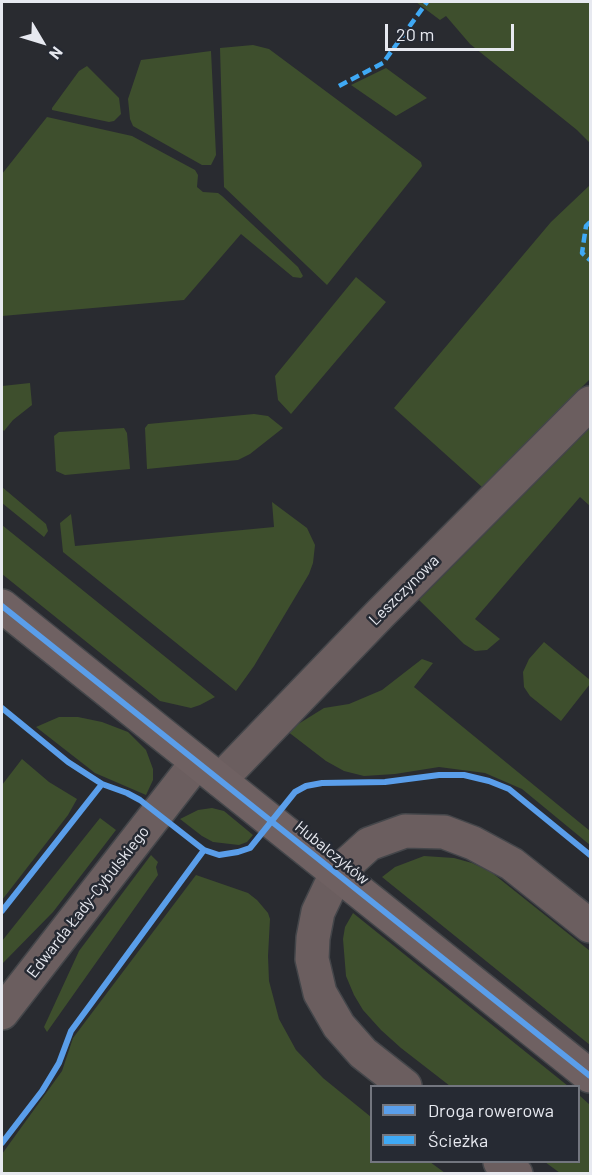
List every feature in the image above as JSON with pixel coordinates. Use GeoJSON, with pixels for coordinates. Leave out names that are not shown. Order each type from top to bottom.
{"type":"FeatureCollection","features":[{"type":"Feature","properties":{"kind":"street","name":"Leszczynowa"},"geometry":{"type":"LineString","coordinates":[[209,771],[388,606],[591,404]]}},
{"type":"Feature","properties":{"kind":"street","name":"Hubalczyków"},"geometry":{"type":"LineString","coordinates":[[2,606],[591,1076]]}},
{"type":"Feature","properties":{"kind":"street","name":"Edwarda Łady-Cybulskiego"},"geometry":{"type":"LineString","coordinates":[[2,1013],[209,771]]}},
{"type":"Feature","properties":{"kind":"street","name":"Hubalczyków"},"geometry":{"type":"LineString","coordinates":[[404,1085],[363,1053],[339,1026],[320,993],[312,959],[318,912],[336,874],[369,844],[405,831],[444,832],[473,843],[512,864],[591,926]]}},
{"type":"Feature","properties":{"kind":"street"},"geometry":{"type":"LineString","coordinates":[[503,1163],[516,1173]]}},
{"type":"Feature","properties":{"kind":"green space"},"geometry":{"type":"Polygon","coordinates":[[[416,2],[590,2],[590,143],[470,44],[446,16],[440,20],[416,2]]]}},
{"type":"Feature","properties":{"kind":"green space"},"geometry":{"type":"Polygon","coordinates":[[[253,45],[269,49],[421,162],[422,166],[327,285],[224,187],[220,48],[253,45]]]}},
{"type":"Feature","properties":{"kind":"green space"},"geometry":{"type":"Polygon","coordinates":[[[211,51],[216,155],[211,165],[202,165],[133,126],[128,99],[141,60],[211,51]]]}},
{"type":"Feature","properties":{"kind":"green space"},"geometry":{"type":"Polygon","coordinates":[[[87,66],[119,98],[121,114],[114,121],[109,122],[52,110],[79,71],[87,66]]]}},
{"type":"Feature","properties":{"kind":"green space"},"geometry":{"type":"Polygon","coordinates":[[[386,68],[427,98],[396,116],[351,85],[386,68]]]}},
{"type":"Feature","properties":{"kind":"green space"},"geometry":{"type":"Polygon","coordinates":[[[47,117],[132,136],[195,170],[198,175],[197,187],[203,192],[218,193],[222,196],[298,267],[303,276],[293,277],[241,234],[184,300],[2,316],[2,174],[47,117]]]}},
{"type":"Feature","properties":{"kind":"green space"},"geometry":{"type":"Polygon","coordinates":[[[590,185],[590,379],[482,487],[394,408],[551,222],[590,185]]]}},
{"type":"Feature","properties":{"kind":"green space"},"geometry":{"type":"Polygon","coordinates":[[[356,277],[386,302],[291,414],[278,400],[275,376],[356,277]]]}},
{"type":"Feature","properties":{"kind":"green space"},"geometry":{"type":"Polygon","coordinates":[[[30,383],[32,405],[13,420],[4,431],[2,429],[2,386],[30,383]]]}},
{"type":"Feature","properties":{"kind":"green space"},"geometry":{"type":"Polygon","coordinates":[[[254,414],[268,416],[283,428],[250,454],[238,460],[147,469],[145,428],[148,424],[254,414]]]}},
{"type":"Feature","properties":{"kind":"green space"},"geometry":{"type":"Polygon","coordinates":[[[124,428],[127,433],[130,469],[65,475],[56,471],[54,436],[59,432],[124,428]]]}},
{"type":"Feature","properties":{"kind":"green space"},"geometry":{"type":"Polygon","coordinates":[[[590,428],[590,506],[580,497],[475,619],[500,639],[487,650],[475,651],[464,644],[419,600],[590,428]]]}},
{"type":"Feature","properties":{"kind":"green space"},"geometry":{"type":"Polygon","coordinates":[[[2,487],[46,524],[48,531],[44,537],[2,503],[2,487]]]}},
{"type":"Feature","properties":{"kind":"green space"},"geometry":{"type":"Polygon","coordinates":[[[272,502],[307,528],[315,545],[313,563],[309,574],[254,666],[236,691],[63,552],[60,523],[71,514],[75,546],[274,527],[272,502]]]}},
{"type":"Feature","properties":{"kind":"green space"},"geometry":{"type":"Polygon","coordinates":[[[2,525],[215,697],[191,708],[160,701],[2,574],[2,525]]]}},
{"type":"Feature","properties":{"kind":"green space"},"geometry":{"type":"Polygon","coordinates":[[[544,642],[590,680],[590,684],[561,721],[530,696],[524,687],[523,672],[529,659],[544,642]]]}},
{"type":"Feature","properties":{"kind":"green space"},"geometry":{"type":"Polygon","coordinates":[[[422,659],[433,663],[414,687],[590,831],[590,845],[522,789],[485,773],[439,767],[364,776],[344,771],[326,761],[287,731],[324,708],[349,704],[382,690],[422,659]]]}},
{"type":"Feature","properties":{"kind":"green space"},"geometry":{"type":"Polygon","coordinates":[[[59,717],[78,717],[102,722],[128,732],[146,750],[153,769],[153,780],[146,795],[95,773],[36,727],[59,717]]]}},
{"type":"Feature","properties":{"kind":"green space"},"geometry":{"type":"Polygon","coordinates":[[[22,759],[49,782],[77,799],[68,815],[2,900],[2,785],[22,759]]]}},
{"type":"Feature","properties":{"kind":"green space"},"geometry":{"type":"Polygon","coordinates":[[[212,808],[224,811],[253,835],[247,842],[239,845],[213,842],[180,819],[198,810],[212,808]]]}},
{"type":"Feature","properties":{"kind":"green space"},"geometry":{"type":"Polygon","coordinates":[[[100,818],[116,830],[53,912],[2,964],[2,941],[100,818]]]}},
{"type":"Feature","properties":{"kind":"green space"},"geometry":{"type":"Polygon","coordinates":[[[151,855],[158,862],[156,867],[158,875],[47,1032],[44,1027],[79,951],[151,855]]]}},
{"type":"Feature","properties":{"kind":"green space"},"geometry":{"type":"Polygon","coordinates":[[[424,856],[454,858],[491,872],[590,951],[590,1045],[382,877],[395,867],[424,856]]]}},
{"type":"Feature","properties":{"kind":"green space"},"geometry":{"type":"Polygon","coordinates":[[[196,875],[248,893],[268,913],[270,919],[269,981],[279,1019],[296,1050],[323,1078],[370,1116],[370,1163],[431,1163],[445,1173],[2,1173],[2,1154],[62,1071],[73,1038],[196,875]]]}},
{"type":"Feature","properties":{"kind":"green space"},"geometry":{"type":"Polygon","coordinates":[[[353,913],[567,1085],[449,1085],[401,1048],[363,1010],[346,976],[343,939],[345,927],[353,913]]]}},
{"type":"Feature","properties":{"kind":"green space"},"geometry":{"type":"Polygon","coordinates":[[[580,1096],[590,1105],[590,1173],[560,1173],[546,1163],[580,1163],[580,1096]]]}},
{"type":"Feature","properties":{"kind":"marked path"},"geometry":{"type":"LineString","coordinates":[[339,86],[383,63],[427,2]]}},
{"type":"Feature","properties":{"kind":"marked path"},"geometry":{"type":"LineString","coordinates":[[590,222],[586,226],[582,253],[590,260]]}},
{"type":"Feature","properties":{"kind":"cycle path"},"geometry":{"type":"LineString","coordinates":[[2,606],[590,1076]]}},
{"type":"Feature","properties":{"kind":"cycle path"},"geometry":{"type":"LineString","coordinates":[[2,708],[68,762],[102,784],[140,800],[204,850],[219,855],[250,848],[295,792],[306,786],[322,783],[385,782],[439,775],[464,775],[509,789],[590,855]]}},
{"type":"Feature","properties":{"kind":"cycle path"},"geometry":{"type":"LineString","coordinates":[[2,911],[102,784]]}},
{"type":"Feature","properties":{"kind":"cycle path"},"geometry":{"type":"LineString","coordinates":[[2,1143],[42,1091],[59,1063],[71,1031],[204,850]]}}]}
